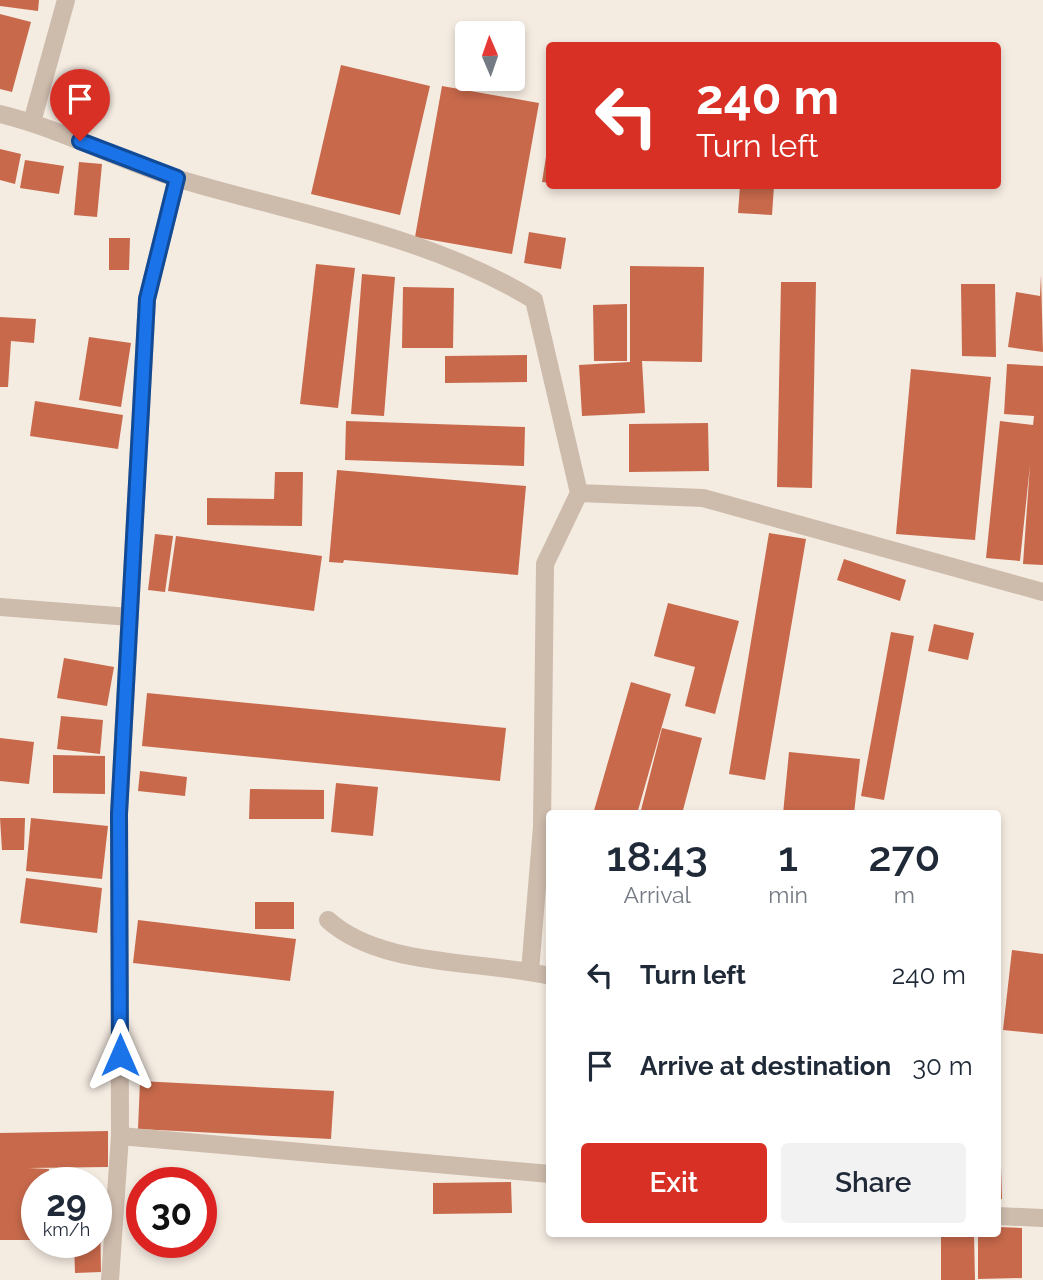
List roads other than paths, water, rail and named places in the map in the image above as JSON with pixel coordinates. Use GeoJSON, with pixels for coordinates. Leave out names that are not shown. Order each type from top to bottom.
{"type":"FeatureCollection","features":[{"type":"Feature","properties":{"kind":"street"},"geometry":{"type":"LineString","coordinates":[[32,122],[66,0]]}},
{"type":"Feature","properties":{"kind":"street"},"geometry":{"type":"LineString","coordinates":[[0,114],[32,122],[177,178],[384,235],[490,274],[534,300],[579,493],[545,564],[542,827],[530,971]]}},
{"type":"Feature","properties":{"kind":"street"},"geometry":{"type":"LineString","coordinates":[[110,1280],[120,1136],[119,814],[147,299],[177,178]]}},
{"type":"Feature","properties":{"kind":"street"},"geometry":{"type":"LineString","coordinates":[[579,493],[704,498],[1043,592]]}},
{"type":"Feature","properties":{"kind":"street"},"geometry":{"type":"LineString","coordinates":[[0,607],[130,617]]}},
{"type":"Feature","properties":{"kind":"street"},"geometry":{"type":"LineString","coordinates":[[328,920],[345,935],[366,943],[427,958],[546,975]]}},
{"type":"Feature","properties":{"kind":"street"},"geometry":{"type":"LineString","coordinates":[[120,1136],[546,1174]]}},
{"type":"Feature","properties":{"kind":"street"},"geometry":{"type":"LineString","coordinates":[[1001,1216],[1043,1218]]}}]}
